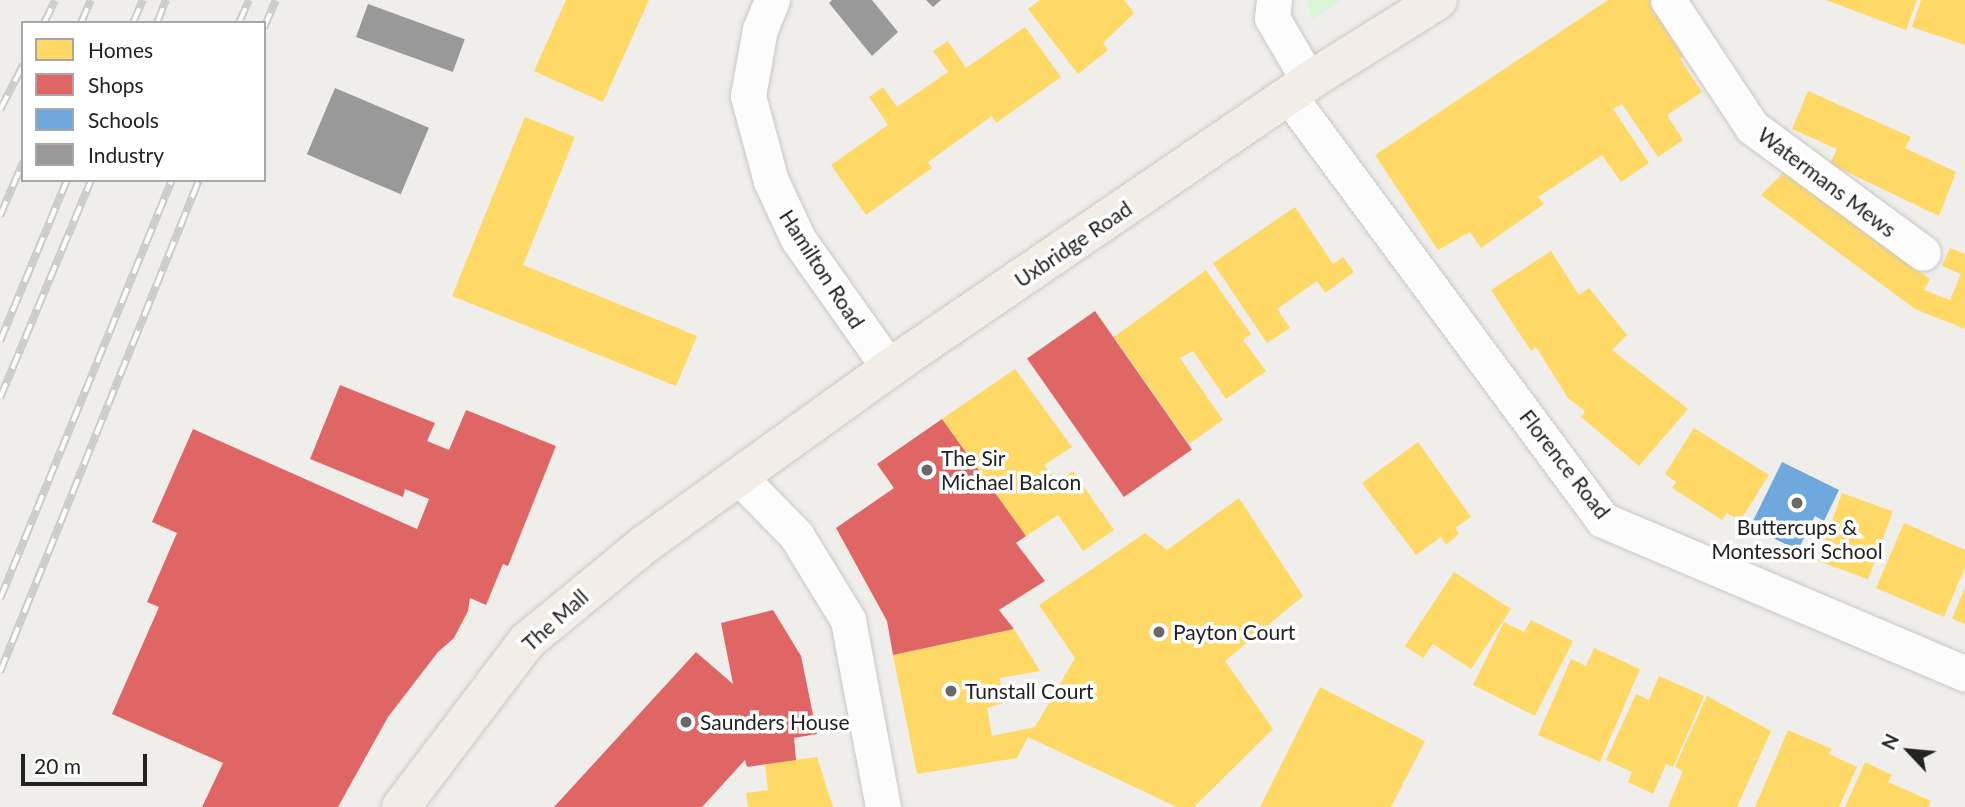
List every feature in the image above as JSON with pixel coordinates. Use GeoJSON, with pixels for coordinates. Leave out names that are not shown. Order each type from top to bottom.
{"type":"FeatureCollection","features":[{"type":"Feature","properties":{"kind":"main road","name":"Uxbridge Road"},"geometry":{"type":"LineString","coordinates":[[727,488],[890,369],[1299,89],[1438,0]]}},
{"type":"Feature","properties":{"kind":"main road","name":"The Mall"},"geometry":{"type":"LineString","coordinates":[[401,807],[527,641],[645,544],[727,488]]}},
{"type":"Feature","properties":{"kind":"street","name":"Hamilton Road"},"geometry":{"type":"LineString","coordinates":[[772,0],[760,29],[748,96],[771,181],[799,239],[890,369]]}},
{"type":"Feature","properties":{"kind":"street","name":"Florence Road"},"geometry":{"type":"LineString","coordinates":[[1274,0],[1272,18],[1299,89],[1603,520],[1965,674]]}},
{"type":"Feature","properties":{"kind":"street","name":"Watermans Mews"},"geometry":{"type":"LineString","coordinates":[[1668,0],[1752,127],[1923,253]]}},
{"type":"Feature","properties":{"kind":"street"},"geometry":{"type":"LineString","coordinates":[[727,488],[796,535],[848,620],[883,807]]}},
{"type":"Feature","properties":{"kind":"green space"},"geometry":{"type":"Polygon","coordinates":[[[1308,0],[1342,0],[1311,20],[1308,0]]]}},
{"type":"Feature","properties":{"kind":"building: Homes"},"geometry":{"type":"Polygon","coordinates":[[[566,0],[649,0],[603,102],[534,71],[566,0]]]}},
{"type":"Feature","properties":{"kind":"building: Homes"},"geometry":{"type":"Polygon","coordinates":[[[1040,0],[1124,0],[1134,13],[1103,43],[1108,50],[1078,74],[1028,9],[1040,0]]]}},
{"type":"Feature","properties":{"kind":"building: Homes"},"geometry":{"type":"Polygon","coordinates":[[[1608,0],[1651,0],[1675,35],[1670,37],[1684,56],[1680,59],[1702,92],[1667,115],[1683,140],[1658,157],[1622,104],[1613,109],[1649,163],[1621,182],[1602,155],[1538,197],[1544,204],[1481,248],[1470,232],[1438,250],[1375,155],[1608,0]]]}},
{"type":"Feature","properties":{"kind":"building: Homes"},"geometry":{"type":"Polygon","coordinates":[[[1826,0],[1917,0],[1906,30],[1826,0]]]}},
{"type":"Feature","properties":{"kind":"building: Homes"},"geometry":{"type":"Polygon","coordinates":[[[1921,0],[1965,0],[1965,45],[1912,27],[1921,0]]]}},
{"type":"Feature","properties":{"kind":"building: Homes"},"geometry":{"type":"Polygon","coordinates":[[[1025,27],[1061,77],[996,123],[992,116],[928,162],[932,168],[866,215],[831,165],[888,125],[869,97],[883,87],[897,107],[948,72],[933,51],[948,41],[966,68],[1025,27]]]}},
{"type":"Feature","properties":{"kind":"building: Homes"},"geometry":{"type":"Polygon","coordinates":[[[1808,91],[1911,137],[1905,148],[1956,172],[1939,216],[1830,164],[1837,149],[1792,129],[1808,91]]]}},
{"type":"Feature","properties":{"kind":"building: Homes"},"geometry":{"type":"Polygon","coordinates":[[[525,117],[575,137],[523,265],[697,336],[676,386],[452,296],[525,117]]]}},
{"type":"Feature","properties":{"kind":"building: Homes"},"geometry":{"type":"Polygon","coordinates":[[[1784,172],[1930,279],[1924,290],[1950,300],[1961,274],[1942,266],[1950,248],[1965,254],[1965,329],[1915,309],[1761,195],[1784,172]]]}},
{"type":"Feature","properties":{"kind":"building: Homes"},"geometry":{"type":"Polygon","coordinates":[[[1295,207],[1333,264],[1343,257],[1354,272],[1325,293],[1317,281],[1277,309],[1290,328],[1267,343],[1213,263],[1295,207]]]}},
{"type":"Feature","properties":{"kind":"building: Homes"},"geometry":{"type":"Polygon","coordinates":[[[1551,251],[1579,295],[1589,288],[1627,335],[1612,350],[1688,409],[1639,466],[1581,417],[1585,411],[1568,398],[1536,347],[1531,351],[1491,290],[1551,251]]]}},
{"type":"Feature","properties":{"kind":"building: Homes"},"geometry":{"type":"Polygon","coordinates":[[[1206,270],[1251,334],[1243,340],[1266,371],[1226,399],[1193,351],[1180,358],[1223,420],[1189,444],[1114,337],[1206,270]]]}},
{"type":"Feature","properties":{"kind":"building: Homes"},"geometry":{"type":"Polygon","coordinates":[[[1015,369],[1072,447],[1044,465],[1057,482],[1073,471],[1114,530],[1083,551],[1058,515],[1026,536],[942,419],[1015,369]]]}},
{"type":"Feature","properties":{"kind":"building: Homes"},"geometry":{"type":"Polygon","coordinates":[[[1694,428],[1769,475],[1740,521],[1727,513],[1722,520],[1672,488],[1676,482],[1665,474],[1694,428]]]}},
{"type":"Feature","properties":{"kind":"building: Homes"},"geometry":{"type":"Polygon","coordinates":[[[1418,442],[1471,517],[1455,528],[1459,534],[1446,545],[1441,537],[1416,555],[1362,483],[1418,442]]]}},
{"type":"Feature","properties":{"kind":"building: Homes"},"geometry":{"type":"Polygon","coordinates":[[[1842,493],[1893,511],[1868,579],[1817,561],[1842,493]]]}},
{"type":"Feature","properties":{"kind":"building: Homes","name":"Payton Court"},"geometry":{"type":"Polygon","coordinates":[[[1239,498],[1303,596],[1225,661],[1273,729],[1194,807],[1177,807],[1028,737],[1017,758],[917,774],[893,655],[1014,629],[1040,671],[1000,678],[1003,703],[987,708],[992,736],[1035,727],[1075,658],[1039,605],[1145,533],[1167,550],[1239,498]]]}},
{"type":"Feature","properties":{"kind":"building: Homes"},"geometry":{"type":"Polygon","coordinates":[[[1904,523],[1965,550],[1965,567],[1944,617],[1876,588],[1904,523]]]}},
{"type":"Feature","properties":{"kind":"building: Homes"},"geometry":{"type":"Polygon","coordinates":[[[1454,572],[1511,609],[1471,669],[1433,644],[1423,658],[1405,646],[1454,572]]]}},
{"type":"Feature","properties":{"kind":"building: Homes"},"geometry":{"type":"Polygon","coordinates":[[[1965,587],[1965,624],[1952,619],[1965,587]]]}},
{"type":"Feature","properties":{"kind":"building: Homes"},"geometry":{"type":"Polygon","coordinates":[[[1531,620],[1573,641],[1535,716],[1473,685],[1504,622],[1524,632],[1531,620]]]}},
{"type":"Feature","properties":{"kind":"building: Homes"},"geometry":{"type":"Polygon","coordinates":[[[1594,648],[1640,669],[1600,762],[1538,735],[1571,659],[1586,666],[1594,648]]]}},
{"type":"Feature","properties":{"kind":"building: Homes"},"geometry":{"type":"Polygon","coordinates":[[[1659,676],[1704,696],[1673,767],[1666,764],[1653,794],[1628,782],[1632,772],[1606,760],[1636,694],[1649,700],[1659,676]]]}},
{"type":"Feature","properties":{"kind":"building: Homes"},"geometry":{"type":"Polygon","coordinates":[[[1320,687],[1425,741],[1391,807],[1260,807],[1320,687]]]}},
{"type":"Feature","properties":{"kind":"building: Homes"},"geometry":{"type":"Polygon","coordinates":[[[1707,696],[1771,731],[1737,807],[1668,807],[1683,771],[1675,767],[1707,696]]]}},
{"type":"Feature","properties":{"kind":"building: Homes"},"geometry":{"type":"Polygon","coordinates":[[[1788,730],[1832,749],[1829,754],[1857,767],[1839,807],[1755,807],[1788,730]]]}},
{"type":"Feature","properties":{"kind":"building: Homes"},"geometry":{"type":"Polygon","coordinates":[[[817,757],[833,807],[748,807],[746,793],[768,790],[765,764],[817,757]]]}},
{"type":"Feature","properties":{"kind":"building: Homes"},"geometry":{"type":"Polygon","coordinates":[[[1865,762],[1892,775],[1888,782],[1931,801],[1928,807],[1845,807],[1865,762]]]}},
{"type":"Feature","properties":{"kind":"building: Shops"},"geometry":{"type":"Polygon","coordinates":[[[1095,311],[1192,449],[1124,497],[1027,359],[1095,311]]]}},
{"type":"Feature","properties":{"kind":"building: Shops"},"geometry":{"type":"Polygon","coordinates":[[[340,385],[435,423],[427,441],[449,450],[466,410],[556,446],[508,566],[503,564],[486,605],[470,598],[468,611],[454,638],[438,652],[388,717],[338,807],[202,807],[223,763],[112,714],[159,607],[147,602],[177,533],[152,522],[193,429],[417,529],[429,499],[405,489],[403,497],[310,459],[340,385]]]}},
{"type":"Feature","properties":{"kind":"building: Shops"},"geometry":{"type":"Polygon","coordinates":[[[942,419],[1026,536],[1016,543],[1045,581],[999,610],[1014,629],[893,655],[887,621],[836,528],[894,488],[877,464],[942,419]]]}},
{"type":"Feature","properties":{"kind":"building: Shops","name":"Saunders House"},"geometry":{"type":"Polygon","coordinates":[[[773,610],[801,656],[817,734],[794,738],[796,760],[747,767],[745,760],[702,807],[554,807],[696,652],[733,684],[721,623],[773,610]]]}},
{"type":"Feature","properties":{"kind":"building: Schools","name":"Buttercups & Montessori School"},"geometry":{"type":"Polygon","coordinates":[[[1782,462],[1839,490],[1824,521],[1815,516],[1798,550],[1750,527],[1782,462]]]}},
{"type":"Feature","properties":{"kind":"building: Industry"},"geometry":{"type":"Polygon","coordinates":[[[832,0],[872,0],[898,32],[872,56],[829,3],[832,0]]]}},
{"type":"Feature","properties":{"kind":"building: Industry"},"geometry":{"type":"Polygon","coordinates":[[[926,0],[941,0],[933,7],[926,0]]]}},
{"type":"Feature","properties":{"kind":"building: Industry"},"geometry":{"type":"Polygon","coordinates":[[[368,4],[465,39],[453,72],[356,37],[368,4]]]}},
{"type":"Feature","properties":{"kind":"building: Industry"},"geometry":{"type":"Polygon","coordinates":[[[335,88],[429,128],[401,194],[307,154],[335,88]]]}},
{"type":"Feature","properties":{"kind":"railway"},"geometry":{"type":"LineString","coordinates":[[45,21],[55,0]]}},
{"type":"Feature","properties":{"kind":"railway"},"geometry":{"type":"LineString","coordinates":[[82,21],[91,0]]}},
{"type":"Feature","properties":{"kind":"railway"},"geometry":{"type":"LineString","coordinates":[[134,21],[143,0]]}},
{"type":"Feature","properties":{"kind":"railway"},"geometry":{"type":"LineString","coordinates":[[158,21],[166,0]]}},
{"type":"Feature","properties":{"kind":"railway"},"geometry":{"type":"LineString","coordinates":[[240,21],[249,0]]}},
{"type":"Feature","properties":{"kind":"railway"},"geometry":{"type":"LineString","coordinates":[[266,23],[276,0]]}},
{"type":"Feature","properties":{"kind":"railway"},"geometry":{"type":"LineString","coordinates":[[0,110],[21,69]]}},
{"type":"Feature","properties":{"kind":"railway"},"geometry":{"type":"LineString","coordinates":[[0,216],[21,167]]}},
{"type":"Feature","properties":{"kind":"railway"},"geometry":{"type":"LineString","coordinates":[[0,341],[66,182]]}},
{"type":"Feature","properties":{"kind":"railway"},"geometry":{"type":"LineString","coordinates":[[0,398],[90,182]]}},
{"type":"Feature","properties":{"kind":"railway"},"geometry":{"type":"LineString","coordinates":[[0,599],[171,182]]}},
{"type":"Feature","properties":{"kind":"railway"},"geometry":{"type":"LineString","coordinates":[[0,672],[198,182]]}},
{"type":"Feature","properties":{"kind":"place","name":"The Sir Michael Balcon"},"geometry":{"type":"Point","coordinates":[927,470]}},
{"type":"Feature","properties":{"kind":"place","name":"Buttercups & Montessori School"},"geometry":{"type":"Point","coordinates":[1797,503]}},
{"type":"Feature","properties":{"kind":"place","name":"Payton Court"},"geometry":{"type":"Point","coordinates":[1159,632]}},
{"type":"Feature","properties":{"kind":"place","name":"Tunstall Court"},"geometry":{"type":"Point","coordinates":[951,691]}},
{"type":"Feature","properties":{"kind":"place","name":"Saunders House"},"geometry":{"type":"Point","coordinates":[686,722]}}]}
